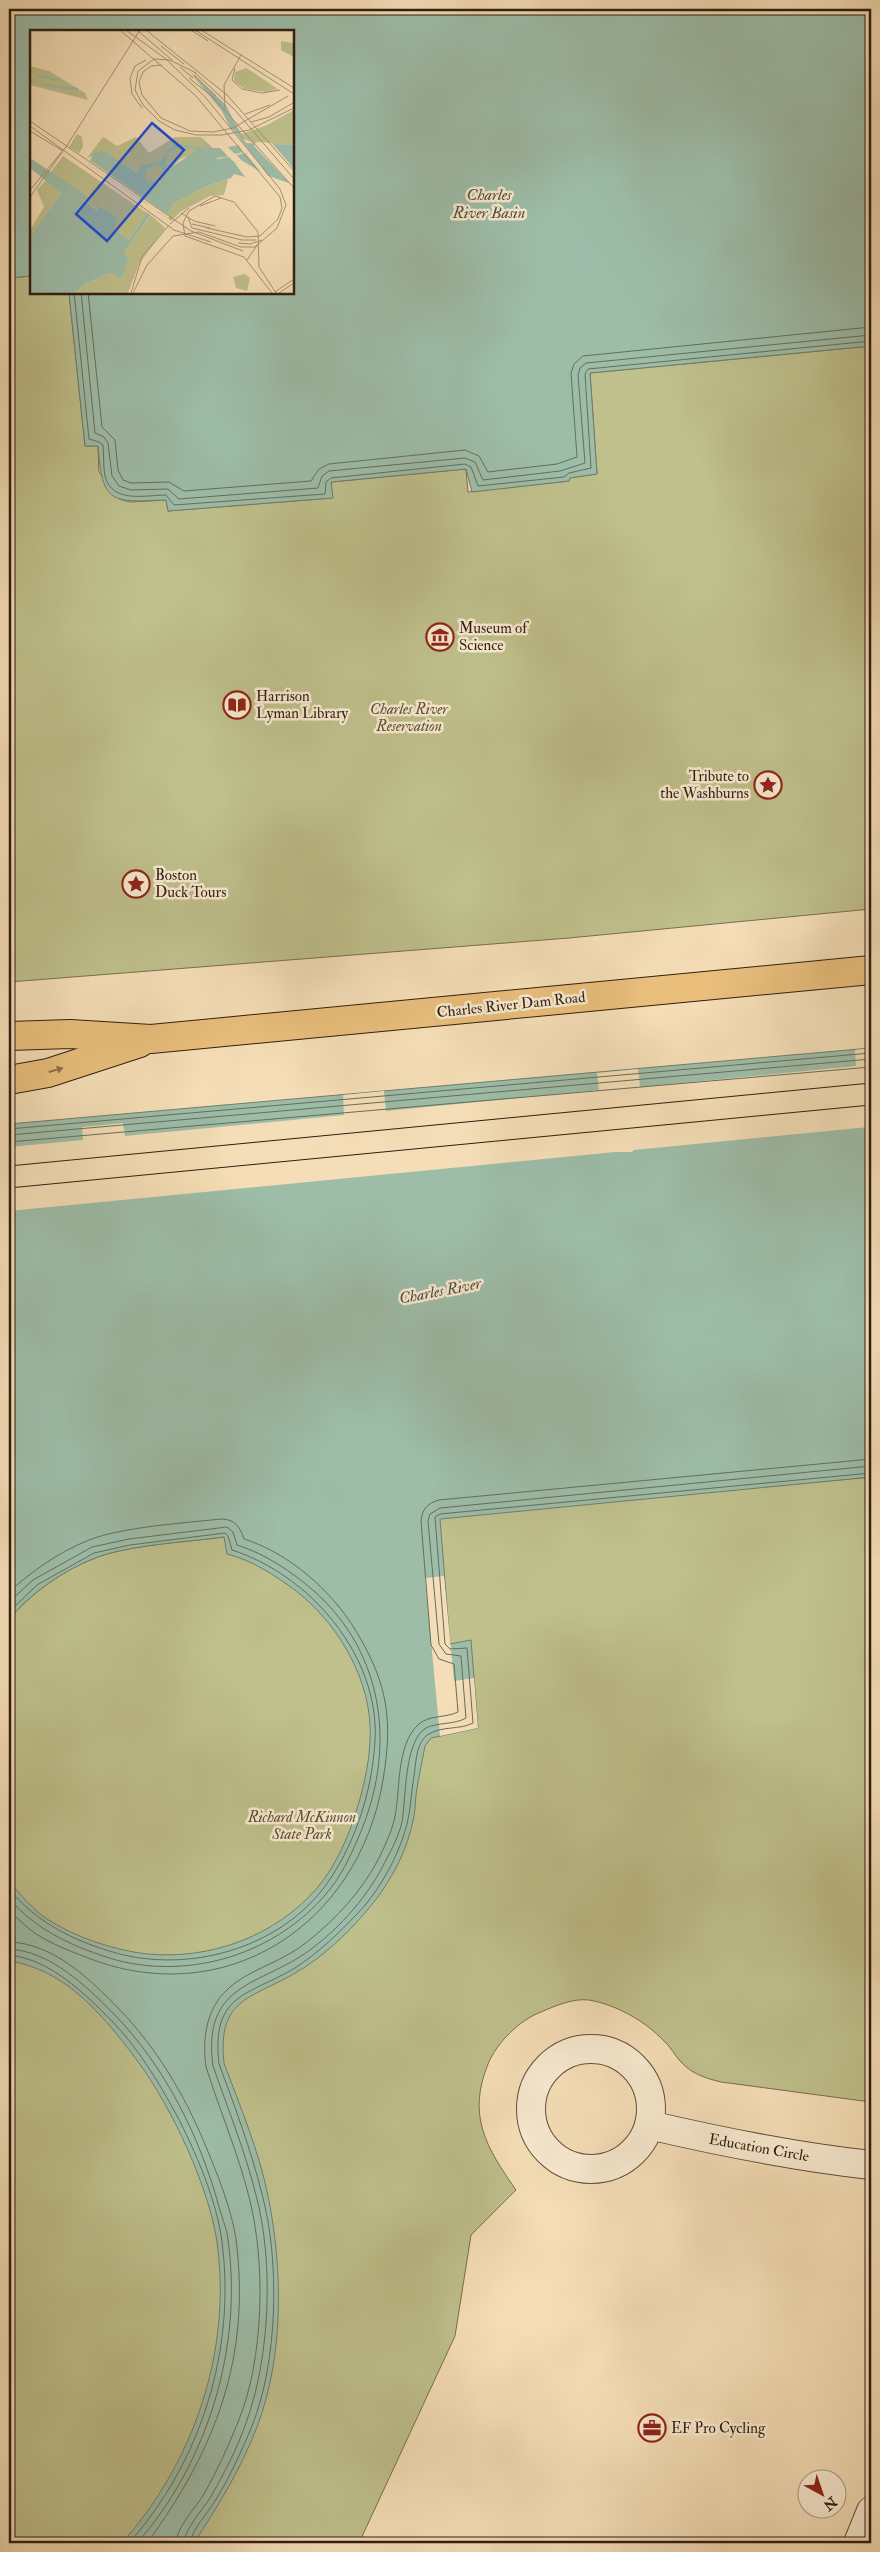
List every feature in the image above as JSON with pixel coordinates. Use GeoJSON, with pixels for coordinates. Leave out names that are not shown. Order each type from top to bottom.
{"type":"FeatureCollection","features":[{"type":"Feature","properties":{"kind":"highway","name":"Charles River Dam Road"},"geometry":{"type":"LineString","coordinates":[[9,1036],[70,1034],[151,1040],[871,970]]}},
{"type":"Feature","properties":{"kind":"highway","name":"Charles River Dam Road"},"geometry":{"type":"LineString","coordinates":[[9,1080],[48,1073],[151,1040]]}},
{"type":"Feature","properties":{"kind":"street"},"geometry":{"type":"LineString","coordinates":[[582,2050],[601,2050],[620,2057],[636,2069],[646,2086],[650,2106],[649,2125],[641,2142],[628,2156],[611,2166],[593,2170],[574,2167],[557,2159],[543,2146],[533,2124],[532,2099],[541,2077],[558,2059],[582,2050]]}},
{"type":"Feature","properties":{"kind":"street","name":"Education Circle"},"geometry":{"type":"LineString","coordinates":[[649,2125],[715,2140],[802,2156],[871,2165]]}},
{"type":"Feature","properties":{"kind":"street"},"geometry":{"type":"LineString","coordinates":[[858,2543],[871,2511]]}},
{"type":"Feature","properties":{"kind":"green space","name":"Charles River Reservation"},"geometry":{"type":"Polygon","coordinates":[[[30,276],[30,294],[69,294],[85,446],[98,446],[99,472],[119,499],[130,502],[166,500],[168,511],[332,498],[331,482],[466,469],[468,492],[569,481],[569,478],[597,474],[590,373],[871,346],[871,909],[569,938],[9,982],[9,278],[30,276]]]}},
{"type":"Feature","properties":{"kind":"green space","name":"Richard McKinnon State Park"},"geometry":{"type":"Polygon","coordinates":[[[871,1477],[871,2102],[721,2082],[704,2077],[694,2073],[685,2066],[666,2043],[648,2027],[630,2015],[599,2002],[589,2000],[570,2001],[525,2020],[503,2040],[492,2056],[482,2083],[479,2100],[483,2130],[488,2145],[516,2190],[471,2235],[455,2336],[359,2543],[9,2543],[9,1619],[27,1600],[71,1569],[108,1554],[158,1544],[871,1477]]]}},
{"type":"Feature","properties":{"kind":"water","name":"Charles River Basin"},"geometry":{"type":"Polygon","coordinates":[[[9,9],[871,9],[871,346],[590,373],[597,474],[570,478],[569,481],[472,492],[466,469],[331,482],[333,498],[168,511],[166,500],[133,501],[113,496],[107,490],[103,480],[98,446],[85,446],[69,294],[294,294],[294,30],[30,30],[30,276],[9,278],[9,9]]]}},
{"type":"Feature","properties":{"kind":"water","name":"Charles River"},"geometry":{"type":"Polygon","coordinates":[[[871,1048],[871,1477],[440,1519],[450,1644],[471,1640],[478,1728],[431,1738],[425,1746],[414,1818],[409,1837],[393,1873],[371,1906],[341,1939],[315,1960],[241,2003],[232,2012],[226,2025],[223,2041],[224,2063],[260,2162],[273,2224],[278,2282],[278,2312],[272,2371],[266,2400],[251,2443],[229,2487],[194,2543],[122,2543],[147,2511],[169,2477],[188,2441],[202,2403],[213,2364],[219,2324],[220,2283],[217,2242],[213,2220],[198,2173],[164,2102],[139,2063],[107,2022],[82,1997],[53,1976],[31,1966],[9,1960],[9,1881],[31,1906],[58,1926],[95,1942],[121,1949],[147,1954],[171,1955],[195,1953],[241,1941],[283,1919],[301,1904],[318,1887],[336,1860],[349,1832],[363,1786],[370,1741],[370,1718],[366,1696],[358,1674],[336,1633],[322,1615],[288,1585],[259,1566],[227,1554],[224,1537],[158,1544],[124,1550],[95,1558],[59,1576],[27,1600],[9,1619],[9,1124],[871,1048]]]}},
{"type":"Feature","properties":{"kind":"pier"},"geometry":{"type":"Polygon","coordinates":[[[871,1048],[871,1129],[869,1127],[634,1150],[632,1152],[615,1152],[9,1211],[9,1147],[83,1140],[82,1127],[123,1123],[125,1136],[344,1115],[343,1095],[384,1091],[386,1111],[599,1090],[597,1073],[638,1069],[640,1087],[856,1066],[855,1050],[871,1048]]]}},
{"type":"Feature","properties":{"kind":"pier"},"geometry":{"type":"Polygon","coordinates":[[[444,1576],[454,1681],[474,1678],[478,1728],[440,1736],[425,1578],[444,1576]]]}},
{"type":"Feature","properties":{"kind":"tram line"},"geometry":{"type":"LineString","coordinates":[[9,1166],[871,1083]]}},
{"type":"Feature","properties":{"kind":"tram line"},"geometry":{"type":"LineString","coordinates":[[9,1188],[871,1105]]}},
{"type":"Feature","properties":{"kind":"place","name":"Museum of Science"},"geometry":{"type":"Point","coordinates":[440,637]}},
{"type":"Feature","properties":{"kind":"place","name":"Harrison Lyman Library"},"geometry":{"type":"Point","coordinates":[237,705]}},
{"type":"Feature","properties":{"kind":"place","name":"Tribute to the Washburns"},"geometry":{"type":"Point","coordinates":[768,785]}},
{"type":"Feature","properties":{"kind":"place","name":"Boston Duck Tours"},"geometry":{"type":"Point","coordinates":[136,884]}},
{"type":"Feature","properties":{"kind":"place","name":"EF Pro Cycling"},"geometry":{"type":"Point","coordinates":[652,2428]}}]}
